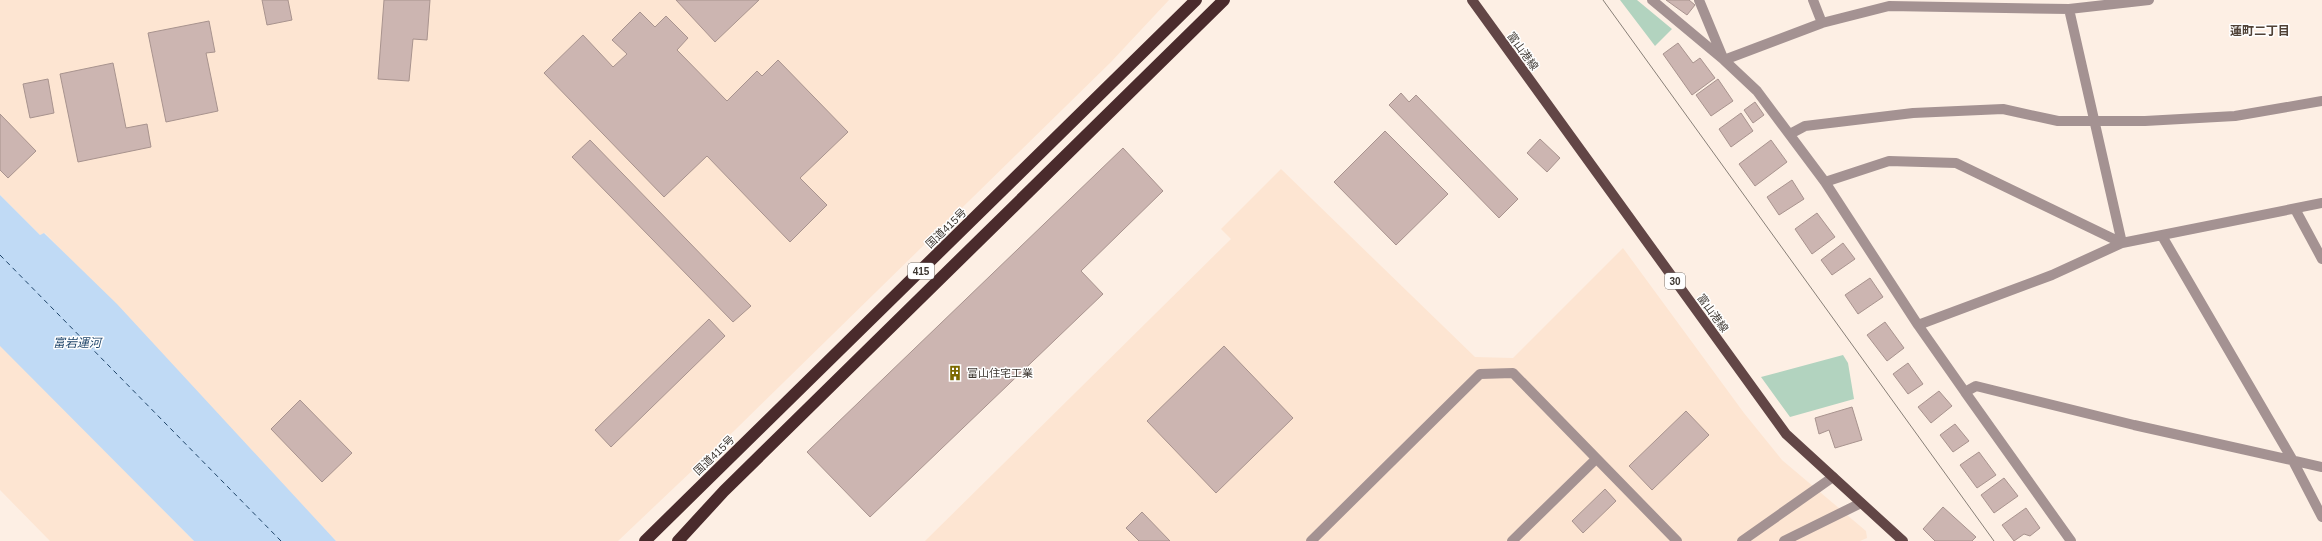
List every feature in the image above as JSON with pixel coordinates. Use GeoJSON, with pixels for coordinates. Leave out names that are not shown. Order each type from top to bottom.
{"type":"FeatureCollection","features":[{"type":"Feature","properties":{"kind":"highway","name":"国道415号"},"geometry":{"type":"LineString","coordinates":[[645,541],[1196,0]]}},
{"type":"Feature","properties":{"kind":"highway","name":"415"},"geometry":{"type":"LineString","coordinates":[[678,541],[724,491],[1224,0]]}},
{"type":"Feature","properties":{"kind":"main road","name":"富山港線"},"geometry":{"type":"LineString","coordinates":[[1472,0],[1786,434],[1862,503],[1898,540]]}},
{"type":"Feature","properties":{"kind":"street"},"geometry":{"type":"LineString","coordinates":[[1652,0],[1724,60],[1757,91],[1825,182],[1918,325],[2071,541]]}},
{"type":"Feature","properties":{"kind":"street"},"geometry":{"type":"LineString","coordinates":[[1699,0],[1724,60]]}},
{"type":"Feature","properties":{"kind":"street"},"geometry":{"type":"LineString","coordinates":[[1813,0],[1822,23]]}},
{"type":"Feature","properties":{"kind":"street"},"geometry":{"type":"LineString","coordinates":[[1724,60],[1822,23],[1889,6],[1952,4],[2069,9],[2150,0]]}},
{"type":"Feature","properties":{"kind":"street"},"geometry":{"type":"LineString","coordinates":[[2069,9],[2093,121],[2122,244]]}},
{"type":"Feature","properties":{"kind":"street"},"geometry":{"type":"LineString","coordinates":[[1790,134],[1805,126],[1913,113],[2003,109],[2058,121],[2145,121],[2235,116],[2322,101]]}},
{"type":"Feature","properties":{"kind":"street"},"geometry":{"type":"LineString","coordinates":[[1825,182],[1889,161],[1956,163],[2122,244]]}},
{"type":"Feature","properties":{"kind":"street"},"geometry":{"type":"LineString","coordinates":[[1918,325],[2052,275],[2122,244],[2322,203]]}},
{"type":"Feature","properties":{"kind":"street"},"geometry":{"type":"LineString","coordinates":[[2295,209],[2322,259]]}},
{"type":"Feature","properties":{"kind":"street"},"geometry":{"type":"LineString","coordinates":[[2162,236],[2292,459],[2322,517]]}},
{"type":"Feature","properties":{"kind":"street"},"geometry":{"type":"LineString","coordinates":[[1311,541],[1480,374],[1513,373],[1677,541]]}},
{"type":"Feature","properties":{"kind":"street"},"geometry":{"type":"LineString","coordinates":[[1965,392],[1976,386],[2134,425],[2292,459],[2322,467]]}},
{"type":"Feature","properties":{"kind":"street"},"geometry":{"type":"LineString","coordinates":[[1512,541],[1596,459]]}},
{"type":"Feature","properties":{"kind":"street"},"geometry":{"type":"LineString","coordinates":[[1742,541],[1833,477]]}},
{"type":"Feature","properties":{"kind":"street"},"geometry":{"type":"LineString","coordinates":[[1784,541],[1862,503]]}},
{"type":"Feature","properties":{"kind":"shaded area"},"geometry":{"type":"Polygon","coordinates":[[[0,0],[1169,0],[1111,62],[735,430],[618,541],[336,541],[45,233],[40,235],[0,195],[0,0]]]}},
{"type":"Feature","properties":{"kind":"shaded area"},"geometry":{"type":"Polygon","coordinates":[[[1281,169],[1475,357],[1513,358],[1623,248],[1744,413],[1782,460],[1866,531],[1867,538],[1860,541],[925,541],[1231,239],[1221,229],[1281,169]]]}},
{"type":"Feature","properties":{"kind":"shaded area"},"geometry":{"type":"Polygon","coordinates":[[[0,344],[194,541],[50,541],[0,490],[0,344]]]}},
{"type":"Feature","properties":{"kind":"green space"},"geometry":{"type":"Polygon","coordinates":[[[1620,0],[1637,0],[1672,29],[1655,46],[1620,0]]]}},
{"type":"Feature","properties":{"kind":"green space"},"geometry":{"type":"Polygon","coordinates":[[[1843,355],[1848,363],[1854,399],[1790,417],[1761,377],[1843,355]]]}},
{"type":"Feature","properties":{"kind":"water","name":"富岩運河"},"geometry":{"type":"Polygon","coordinates":[[[0,195],[40,235],[44,233],[117,304],[336,541],[194,541],[0,346],[0,195]]]}},
{"type":"Feature","properties":{"kind":"building"},"geometry":{"type":"Polygon","coordinates":[[[262,0],[288,0],[292,20],[267,25],[262,0]]]}},
{"type":"Feature","properties":{"kind":"building"},"geometry":{"type":"Polygon","coordinates":[[[384,0],[430,0],[427,40],[413,39],[409,81],[378,79],[384,0]]]}},
{"type":"Feature","properties":{"kind":"building"},"geometry":{"type":"Polygon","coordinates":[[[676,0],[759,0],[715,42],[676,0]]]}},
{"type":"Feature","properties":{"kind":"building"},"geometry":{"type":"Polygon","coordinates":[[[1666,0],[1689,0],[1695,5],[1687,15],[1666,0]]]}},
{"type":"Feature","properties":{"kind":"building"},"geometry":{"type":"Polygon","coordinates":[[[640,12],[655,27],[666,16],[688,38],[677,50],[727,101],[757,71],[762,76],[778,60],[848,132],[800,178],[827,205],[790,242],[707,156],[664,197],[544,73],[583,35],[613,67],[627,54],[612,40],[640,12]]]}},
{"type":"Feature","properties":{"kind":"building"},"geometry":{"type":"Polygon","coordinates":[[[209,21],[215,52],[206,53],[218,111],[166,122],[148,33],[209,21]]]}},
{"type":"Feature","properties":{"kind":"building"},"geometry":{"type":"Polygon","coordinates":[[[1678,43],[1693,63],[1700,58],[1715,78],[1692,95],[1663,54],[1678,43]]]}},
{"type":"Feature","properties":{"kind":"building"},"geometry":{"type":"Polygon","coordinates":[[[113,63],[126,128],[147,124],[151,147],[78,162],[60,74],[113,63]]]}},
{"type":"Feature","properties":{"kind":"building"},"geometry":{"type":"Polygon","coordinates":[[[48,79],[54,113],[30,118],[23,84],[48,79]]]}},
{"type":"Feature","properties":{"kind":"building"},"geometry":{"type":"Polygon","coordinates":[[[1718,79],[1733,101],[1711,116],[1696,95],[1718,79]]]}},
{"type":"Feature","properties":{"kind":"building"},"geometry":{"type":"Polygon","coordinates":[[[1401,93],[1409,102],[1416,95],[1518,199],[1499,218],[1389,105],[1401,93]]]}},
{"type":"Feature","properties":{"kind":"building"},"geometry":{"type":"Polygon","coordinates":[[[1755,102],[1764,115],[1753,123],[1744,110],[1755,102]]]}},
{"type":"Feature","properties":{"kind":"building"},"geometry":{"type":"Polygon","coordinates":[[[1741,113],[1753,131],[1731,147],[1719,129],[1741,113]]]}},
{"type":"Feature","properties":{"kind":"building"},"geometry":{"type":"Polygon","coordinates":[[[0,114],[36,151],[8,178],[0,170],[0,114]]]}},
{"type":"Feature","properties":{"kind":"building"},"geometry":{"type":"Polygon","coordinates":[[[1385,131],[1448,194],[1396,245],[1334,182],[1385,131]]]}},
{"type":"Feature","properties":{"kind":"building"},"geometry":{"type":"Polygon","coordinates":[[[1540,139],[1560,158],[1547,172],[1527,153],[1540,139]]]}},
{"type":"Feature","properties":{"kind":"building"},"geometry":{"type":"Polygon","coordinates":[[[590,140],[751,306],[733,322],[572,157],[590,140]]]}},
{"type":"Feature","properties":{"kind":"building"},"geometry":{"type":"Polygon","coordinates":[[[1771,140],[1787,162],[1755,186],[1739,164],[1771,140]]]}},
{"type":"Feature","properties":{"kind":"building","name":"富山住宅工業"},"geometry":{"type":"Polygon","coordinates":[[[1123,148],[1163,191],[1081,271],[1103,294],[870,517],[807,452],[1123,148]]]}},
{"type":"Feature","properties":{"kind":"building"},"geometry":{"type":"Polygon","coordinates":[[[1792,180],[1804,199],[1779,215],[1767,197],[1792,180]]]}},
{"type":"Feature","properties":{"kind":"building"},"geometry":{"type":"Polygon","coordinates":[[[1817,213],[1835,237],[1812,254],[1795,229],[1817,213]]]}},
{"type":"Feature","properties":{"kind":"building"},"geometry":{"type":"Polygon","coordinates":[[[1843,243],[1855,259],[1832,275],[1821,260],[1843,243]]]}},
{"type":"Feature","properties":{"kind":"building"},"geometry":{"type":"Polygon","coordinates":[[[1870,278],[1883,297],[1858,314],[1845,295],[1870,278]]]}},
{"type":"Feature","properties":{"kind":"building"},"geometry":{"type":"Polygon","coordinates":[[[709,319],[725,336],[611,447],[595,430],[709,319]]]}},
{"type":"Feature","properties":{"kind":"building"},"geometry":{"type":"Polygon","coordinates":[[[1885,322],[1904,348],[1887,361],[1867,335],[1885,322]]]}},
{"type":"Feature","properties":{"kind":"building"},"geometry":{"type":"Polygon","coordinates":[[[1224,346],[1293,418],[1216,493],[1147,421],[1224,346]]]}},
{"type":"Feature","properties":{"kind":"building"},"geometry":{"type":"Polygon","coordinates":[[[1908,363],[1923,384],[1908,394],[1893,374],[1908,363]]]}},
{"type":"Feature","properties":{"kind":"building"},"geometry":{"type":"Polygon","coordinates":[[[1939,391],[1952,406],[1931,423],[1918,407],[1939,391]]]}},
{"type":"Feature","properties":{"kind":"building"},"geometry":{"type":"Polygon","coordinates":[[[300,400],[352,453],[322,482],[271,429],[300,400]]]}},
{"type":"Feature","properties":{"kind":"building"},"geometry":{"type":"Polygon","coordinates":[[[1852,407],[1862,440],[1835,448],[1829,430],[1819,434],[1815,418],[1852,407]]]}},
{"type":"Feature","properties":{"kind":"building"},"geometry":{"type":"Polygon","coordinates":[[[1686,411],[1709,435],[1652,490],[1629,466],[1686,411]]]}},
{"type":"Feature","properties":{"kind":"building"},"geometry":{"type":"Polygon","coordinates":[[[1955,424],[1969,441],[1953,452],[1940,435],[1955,424]]]}},
{"type":"Feature","properties":{"kind":"building"},"geometry":{"type":"Polygon","coordinates":[[[1979,452],[1996,475],[1977,488],[1960,465],[1979,452]]]}},
{"type":"Feature","properties":{"kind":"building"},"geometry":{"type":"Polygon","coordinates":[[[2004,478],[2018,496],[1994,513],[1981,495],[2004,478]]]}},
{"type":"Feature","properties":{"kind":"building"},"geometry":{"type":"Polygon","coordinates":[[[1605,489],[1616,501],[1583,533],[1572,521],[1605,489]]]}},
{"type":"Feature","properties":{"kind":"building"},"geometry":{"type":"Polygon","coordinates":[[[1943,507],[1976,537],[1972,541],[1935,541],[1923,529],[1943,507]]]}},
{"type":"Feature","properties":{"kind":"building"},"geometry":{"type":"Polygon","coordinates":[[[2026,508],[2040,528],[2030,536],[2024,534],[2014,541],[2002,525],[2026,508]]]}},
{"type":"Feature","properties":{"kind":"building"},"geometry":{"type":"Polygon","coordinates":[[[1142,512],[1170,541],[1139,541],[1126,528],[1142,512]]]}},
{"type":"Feature","properties":{"kind":"ferry route"},"geometry":{"type":"LineString","coordinates":[[0,255],[281,541]]}},
{"type":"Feature","properties":{"kind":"tram line"},"geometry":{"type":"LineString","coordinates":[[1603,0],[1994,541]]}},
{"type":"Feature","properties":{"kind":"place","name":"富山住宅工業"},"geometry":{"type":"Point","coordinates":[955,373]}},
{"type":"Feature","properties":{"kind":"district","name":"蓮町二丁目"},"geometry":{"type":"Point","coordinates":[2260,31]}}]}
